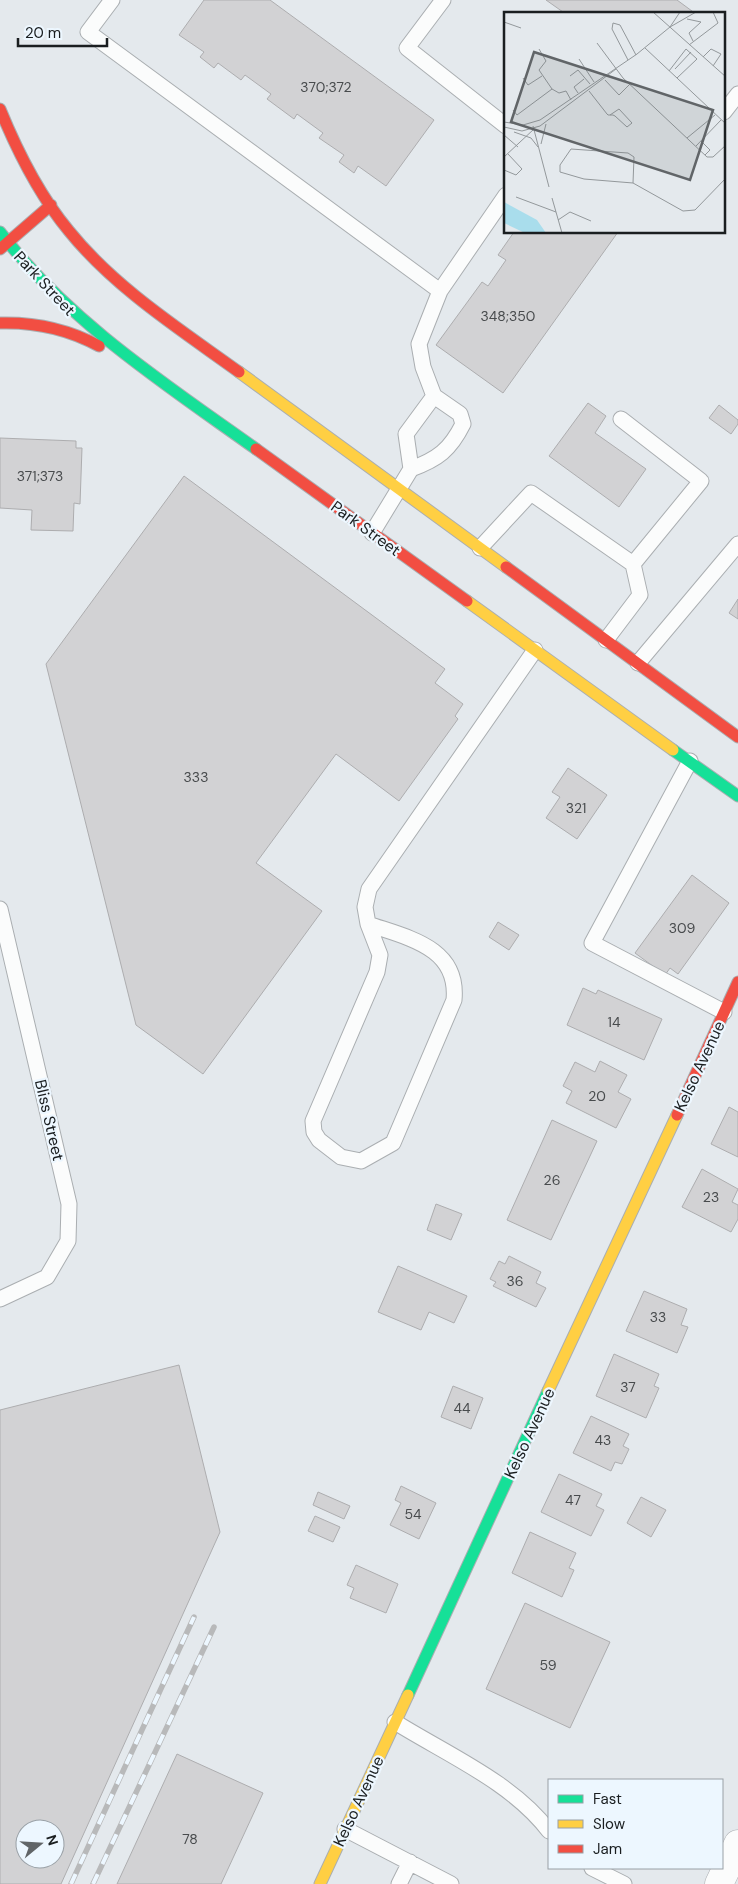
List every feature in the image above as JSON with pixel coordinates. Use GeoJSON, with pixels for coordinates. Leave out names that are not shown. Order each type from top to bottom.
{"type":"FeatureCollection","features":[{"type":"Feature","properties":{"kind":"main road"},"geometry":{"type":"LineString","coordinates":[[0,109],[15,144],[51,205],[82,246],[111,274],[173,324],[738,737]]}},
{"type":"Feature","properties":{"kind":"main road"},"geometry":{"type":"LineString","coordinates":[[2,241],[51,205]]}},
{"type":"Feature","properties":{"kind":"main road","name":"Park Street"},"geometry":{"type":"LineString","coordinates":[[2,241],[49,291],[83,322],[158,379],[738,796]]}},
{"type":"Feature","properties":{"kind":"main road"},"geometry":{"type":"LineString","coordinates":[[0,323],[26,322],[82,337],[134,371],[158,379]]}},
{"type":"Feature","properties":{"kind":"main road","name":"Kelso Avenue"},"geometry":{"type":"LineString","coordinates":[[320,1884],[738,982]]}},
{"type":"Feature","properties":{"kind":"street"},"geometry":{"type":"LineString","coordinates":[[719,1884],[738,1844]]}},
{"type":"Feature","properties":{"kind":"lane"},"geometry":{"type":"LineString","coordinates":[[112,0],[88,32],[440,291]]}},
{"type":"Feature","properties":{"kind":"lane"},"geometry":{"type":"LineString","coordinates":[[443,0],[407,48],[504,124]]}},
{"type":"Feature","properties":{"kind":"lane"},"geometry":{"type":"LineString","coordinates":[[726,109],[738,94]]}},
{"type":"Feature","properties":{"kind":"lane"},"geometry":{"type":"LineString","coordinates":[[411,469],[434,460],[454,442],[463,424],[460,414],[434,396],[423,367],[419,344],[440,291],[504,199]]}},
{"type":"Feature","properties":{"kind":"lane"},"geometry":{"type":"LineString","coordinates":[[372,533],[400,490],[411,469],[406,434],[434,396]]}},
{"type":"Feature","properties":{"kind":"lane"},"geometry":{"type":"LineString","coordinates":[[621,419],[701,481],[633,564]]}},
{"type":"Feature","properties":{"kind":"lane"},"geometry":{"type":"LineString","coordinates":[[480,548],[531,493],[633,564],[640,595],[606,640]]}},
{"type":"Feature","properties":{"kind":"lane"},"geometry":{"type":"LineString","coordinates":[[638,663],[738,544]]}},
{"type":"Feature","properties":{"kind":"lane"},"geometry":{"type":"LineString","coordinates":[[368,924],[414,940],[435,952],[446,963],[455,985],[454,1000],[393,1142],[361,1161],[341,1157],[319,1140],[314,1132],[313,1121],[377,972],[380,955],[368,924],[366,907],[369,889],[535,650]]}},
{"type":"Feature","properties":{"kind":"lane"},"geometry":{"type":"LineString","coordinates":[[690,761],[592,944],[724,1012]]}},
{"type":"Feature","properties":{"kind":"lane","name":"Bliss Street"},"geometry":{"type":"LineString","coordinates":[[0,909],[69,1204],[68,1241],[47,1276],[0,1299]]}},
{"type":"Feature","properties":{"kind":"lane"},"geometry":{"type":"LineString","coordinates":[[395,1722],[510,1792],[536,1813],[548,1829]]}},
{"type":"Feature","properties":{"kind":"lane"},"geometry":{"type":"LineString","coordinates":[[345,1829],[451,1884]]}},
{"type":"Feature","properties":{"kind":"lane"},"geometry":{"type":"LineString","coordinates":[[399,1884],[410,1862]]}},
{"type":"Feature","properties":{"kind":"lane"},"geometry":{"type":"LineString","coordinates":[[594,1869],[624,1884]]}},
{"type":"Feature","properties":{"kind":"building"},"geometry":{"type":"Polygon","coordinates":[[[204,0],[270,0],[434,120],[386,186],[358,166],[354,173],[339,162],[344,155],[319,138],[323,133],[297,114],[294,119],[267,99],[271,94],[245,75],[241,80],[218,63],[214,68],[200,57],[204,52],[179,35],[204,0]]]}},
{"type":"Feature","properties":{"kind":"building"},"geometry":{"type":"Polygon","coordinates":[[[546,0],[677,0],[693,12],[563,12],[546,0]]]}},
{"type":"Feature","properties":{"kind":"building"},"geometry":{"type":"Polygon","coordinates":[[[513,234],[617,234],[503,393],[436,345],[482,282],[488,286],[506,260],[498,255],[513,234]]]}},
{"type":"Feature","properties":{"kind":"building"},"geometry":{"type":"Polygon","coordinates":[[[588,403],[606,416],[595,433],[646,469],[619,507],[549,456],[588,403]]]}},
{"type":"Feature","properties":{"kind":"building"},"geometry":{"type":"Polygon","coordinates":[[[719,405],[738,420],[738,424],[731,434],[709,418],[719,405]]]}},
{"type":"Feature","properties":{"kind":"building"},"geometry":{"type":"Polygon","coordinates":[[[0,438],[76,441],[76,448],[82,448],[80,504],[74,503],[73,531],[31,530],[32,510],[0,508],[0,438]]]}},
{"type":"Feature","properties":{"kind":"building"},"geometry":{"type":"Polygon","coordinates":[[[184,476],[445,669],[435,683],[463,704],[455,716],[458,719],[399,801],[336,754],[256,863],[322,911],[203,1074],[136,1025],[46,664],[184,476]]]}},
{"type":"Feature","properties":{"kind":"building"},"geometry":{"type":"Polygon","coordinates":[[[738,599],[738,619],[729,613],[738,599]]]}},
{"type":"Feature","properties":{"kind":"building"},"geometry":{"type":"Polygon","coordinates":[[[568,768],[607,795],[577,839],[546,818],[560,797],[552,792],[568,768]]]}},
{"type":"Feature","properties":{"kind":"building"},"geometry":{"type":"Polygon","coordinates":[[[692,875],[729,903],[678,974],[670,968],[665,975],[635,953],[692,875]]]}},
{"type":"Feature","properties":{"kind":"building"},"geometry":{"type":"Polygon","coordinates":[[[498,922],[519,935],[509,950],[489,937],[498,922]]]}},
{"type":"Feature","properties":{"kind":"building"},"geometry":{"type":"Polygon","coordinates":[[[583,988],[596,994],[598,990],[662,1019],[644,1060],[567,1025],[583,988]]]}},
{"type":"Feature","properties":{"kind":"building"},"geometry":{"type":"Polygon","coordinates":[[[600,1061],[627,1075],[618,1092],[631,1099],[616,1128],[566,1103],[572,1091],[563,1086],[575,1062],[595,1072],[600,1061]]]}},
{"type":"Feature","properties":{"kind":"building"},"geometry":{"type":"Polygon","coordinates":[[[729,1107],[738,1112],[738,1157],[711,1144],[729,1107]]]}},
{"type":"Feature","properties":{"kind":"building"},"geometry":{"type":"Polygon","coordinates":[[[552,1120],[597,1141],[551,1240],[507,1220],[552,1120]]]}},
{"type":"Feature","properties":{"kind":"building"},"geometry":{"type":"Polygon","coordinates":[[[702,1169],[738,1189],[732,1202],[738,1205],[738,1219],[731,1232],[682,1207],[702,1169]]]}},
{"type":"Feature","properties":{"kind":"building"},"geometry":{"type":"Polygon","coordinates":[[[436,1204],[462,1214],[451,1240],[427,1230],[436,1204]]]}},
{"type":"Feature","properties":{"kind":"building"},"geometry":{"type":"Polygon","coordinates":[[[509,1256],[541,1272],[536,1283],[546,1288],[536,1307],[493,1286],[496,1282],[490,1279],[499,1261],[505,1264],[509,1256]]]}},
{"type":"Feature","properties":{"kind":"building"},"geometry":{"type":"Polygon","coordinates":[[[398,1266],[467,1296],[454,1323],[429,1312],[421,1330],[378,1312],[398,1266]]]}},
{"type":"Feature","properties":{"kind":"building"},"geometry":{"type":"Polygon","coordinates":[[[644,1291],[687,1309],[681,1325],[688,1327],[677,1353],[626,1331],[644,1291]]]}},
{"type":"Feature","properties":{"kind":"building"},"geometry":{"type":"Polygon","coordinates":[[[614,1354],[659,1374],[654,1386],[659,1388],[646,1418],[596,1396],[614,1354]]]}},
{"type":"Feature","properties":{"kind":"building"},"geometry":{"type":"Polygon","coordinates":[[[179,1365],[220,1532],[61,1884],[0,1884],[0,1410],[179,1365]]]}},
{"type":"Feature","properties":{"kind":"building"},"geometry":{"type":"Polygon","coordinates":[[[453,1386],[483,1398],[471,1429],[441,1417],[453,1386]]]}},
{"type":"Feature","properties":{"kind":"building"},"geometry":{"type":"Polygon","coordinates":[[[591,1416],[629,1434],[623,1446],[629,1449],[622,1464],[615,1462],[611,1471],[573,1453],[591,1416]]]}},
{"type":"Feature","properties":{"kind":"building"},"geometry":{"type":"Polygon","coordinates":[[[559,1474],[602,1494],[596,1506],[604,1510],[591,1536],[541,1512],[559,1474]]]}},
{"type":"Feature","properties":{"kind":"building"},"geometry":{"type":"Polygon","coordinates":[[[401,1486],[436,1503],[419,1539],[390,1525],[401,1503],[395,1500],[401,1486]]]}},
{"type":"Feature","properties":{"kind":"building"},"geometry":{"type":"Polygon","coordinates":[[[318,1492],[350,1506],[344,1519],[313,1505],[318,1492]]]}},
{"type":"Feature","properties":{"kind":"building"},"geometry":{"type":"Polygon","coordinates":[[[641,1497],[666,1510],[651,1537],[627,1523],[641,1497]]]}},
{"type":"Feature","properties":{"kind":"building"},"geometry":{"type":"Polygon","coordinates":[[[315,1516],[340,1527],[333,1542],[308,1531],[315,1516]]]}},
{"type":"Feature","properties":{"kind":"building"},"geometry":{"type":"Polygon","coordinates":[[[530,1532],[576,1553],[569,1568],[574,1570],[562,1597],[512,1573],[530,1532]]]}},
{"type":"Feature","properties":{"kind":"building"},"geometry":{"type":"Polygon","coordinates":[[[356,1565],[398,1584],[386,1613],[350,1598],[354,1588],[347,1585],[356,1565]]]}},
{"type":"Feature","properties":{"kind":"building"},"geometry":{"type":"Polygon","coordinates":[[[525,1603],[610,1642],[570,1728],[486,1689],[525,1603]]]}},
{"type":"Feature","properties":{"kind":"building"},"geometry":{"type":"Polygon","coordinates":[[[177,1754],[263,1793],[221,1884],[117,1884],[177,1754]]]}},
{"type":"Feature","properties":{"kind":"railway"},"geometry":{"type":"LineString","coordinates":[[71,1884],[194,1617]]}},
{"type":"Feature","properties":{"kind":"railway"},"geometry":{"type":"LineString","coordinates":[[93,1884],[214,1627]]}},
{"type":"Feature","properties":{"kind":"traffic: fast"},"geometry":{"type":"LineString","coordinates":[[0,232],[56,295],[87,323],[153,376],[256,449]]}},
{"type":"Feature","properties":{"kind":"traffic: fast"},"geometry":{"type":"LineString","coordinates":[[673,750],[738,796]]}},
{"type":"Feature","properties":{"kind":"traffic: fast"},"geometry":{"type":"LineString","coordinates":[[408,1695],[548,1391]]}},
{"type":"Feature","properties":{"kind":"traffic: slow"},"geometry":{"type":"LineString","coordinates":[[239,372],[506,567]]}},
{"type":"Feature","properties":{"kind":"traffic: slow"},"geometry":{"type":"LineString","coordinates":[[467,601],[673,750]]}},
{"type":"Feature","properties":{"kind":"traffic: slow"},"geometry":{"type":"LineString","coordinates":[[548,1391],[677,1115]]}},
{"type":"Feature","properties":{"kind":"traffic: slow"},"geometry":{"type":"LineString","coordinates":[[320,1884],[408,1695]]}},
{"type":"Feature","properties":{"kind":"traffic: jam"},"geometry":{"type":"LineString","coordinates":[[0,109],[14,142],[48,203],[87,252],[128,290],[239,372]]}},
{"type":"Feature","properties":{"kind":"traffic: jam"},"geometry":{"type":"LineString","coordinates":[[0,249],[51,205]]}},
{"type":"Feature","properties":{"kind":"traffic: jam"},"geometry":{"type":"LineString","coordinates":[[0,323],[39,325],[76,335],[99,346]]}},
{"type":"Feature","properties":{"kind":"traffic: jam"},"geometry":{"type":"LineString","coordinates":[[256,449],[467,601]]}},
{"type":"Feature","properties":{"kind":"traffic: jam"},"geometry":{"type":"LineString","coordinates":[[506,567],[738,737]]}},
{"type":"Feature","properties":{"kind":"traffic: jam"},"geometry":{"type":"LineString","coordinates":[[677,1115],[738,982]]}}]}
